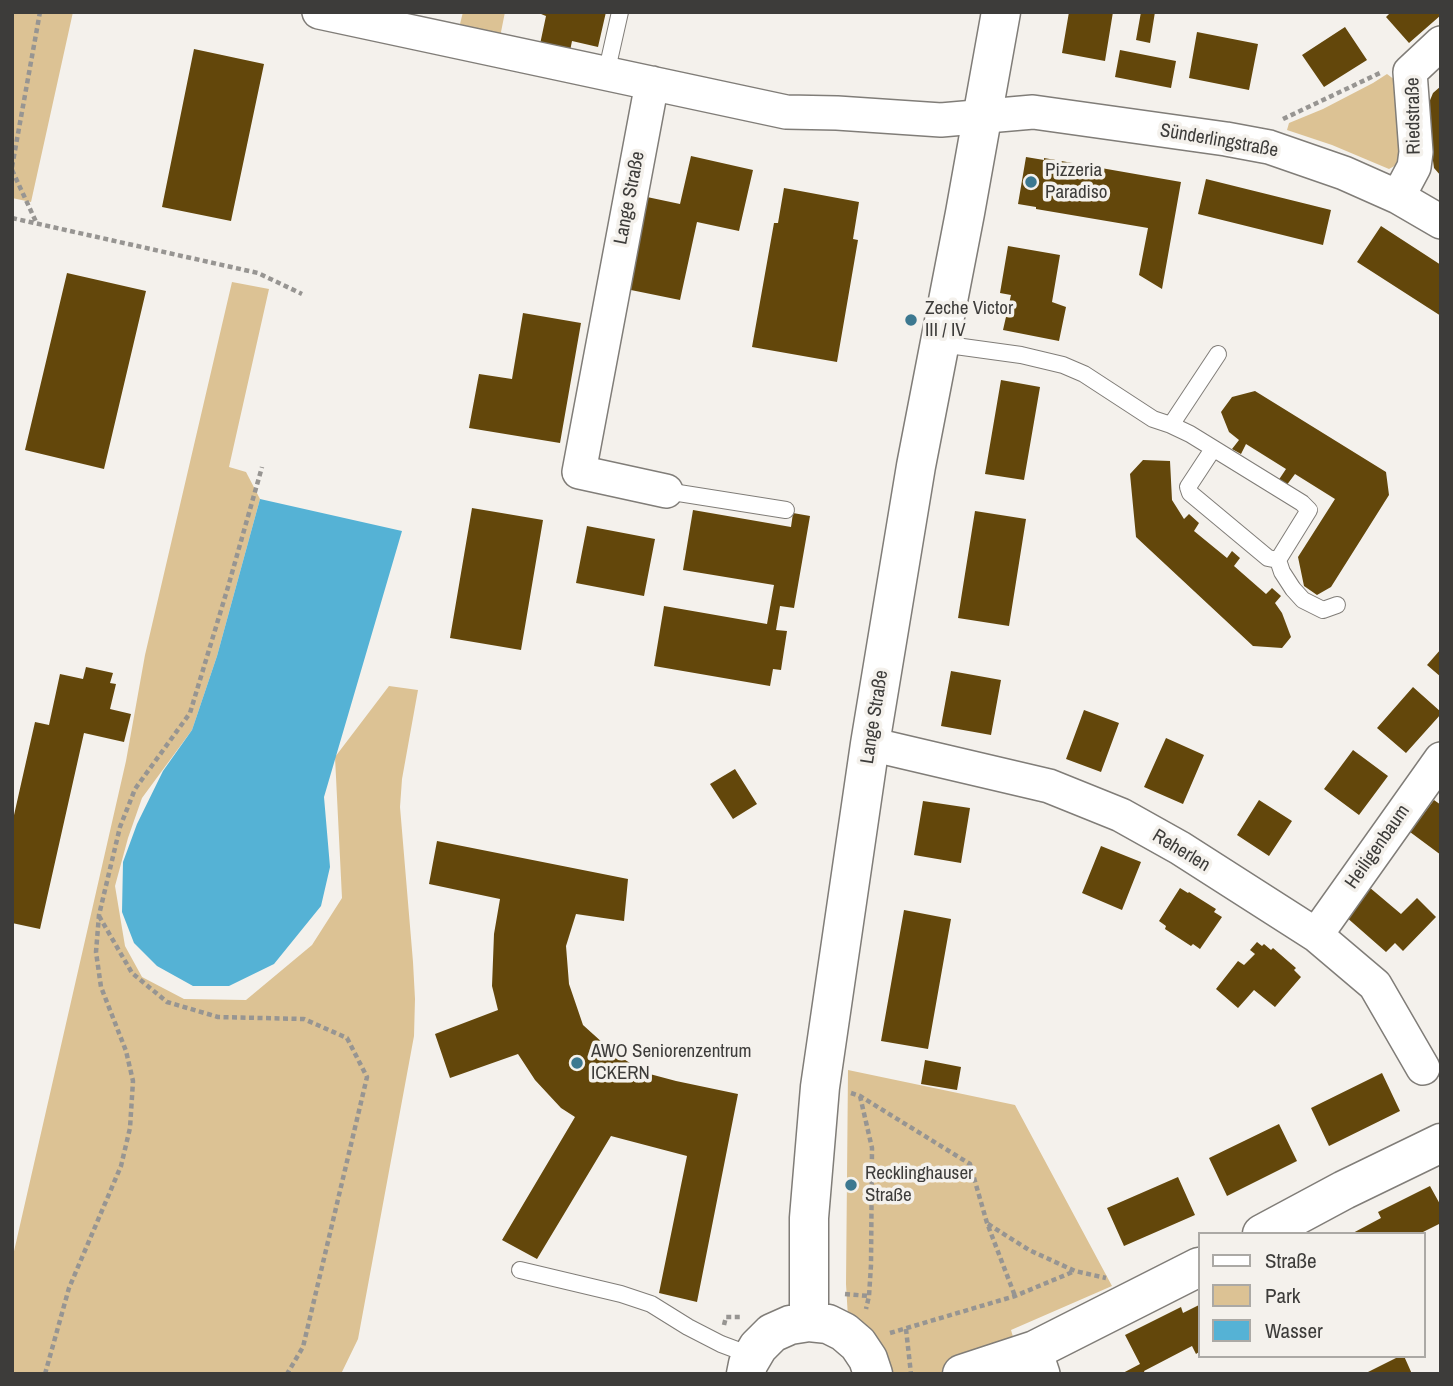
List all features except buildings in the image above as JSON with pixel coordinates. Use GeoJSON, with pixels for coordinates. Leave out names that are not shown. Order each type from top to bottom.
{"type":"FeatureCollection","features":[{"type":"Feature","properties":{"kind":"main road","name":"Lange Straße"},"geometry":{"type":"LineString","coordinates":[[809,1322],[809,1218],[820,1087],[870,744],[923,423],[941,344],[1001,12]]}},
{"type":"Feature","properties":{"kind":"main road"},"geometry":{"type":"LineString","coordinates":[[1266,1232],[1441,1143]]}},
{"type":"Feature","properties":{"kind":"main road"},"geometry":{"type":"LineString","coordinates":[[962,1374],[1039,1362],[1198,1268]]}},
{"type":"Feature","properties":{"kind":"main road"},"geometry":{"type":"LineString","coordinates":[[750,1365],[758,1347],[772,1333],[790,1325],[809,1322],[828,1324],[844,1332],[866,1359]]}},
{"type":"Feature","properties":{"kind":"street"},"geometry":{"type":"LineString","coordinates":[[319,12],[786,112],[941,120],[982,117]]}},
{"type":"Feature","properties":{"kind":"street","name":"Riedstraße"},"geometry":{"type":"LineString","coordinates":[[1398,197],[1414,167],[1416,152],[1410,72],[1441,43]]}},
{"type":"Feature","properties":{"kind":"street","name":"Lange Straße"},"geometry":{"type":"LineString","coordinates":[[652,83],[579,472],[666,491]]}},
{"type":"Feature","properties":{"kind":"street","name":"Sünderlingstraße"},"geometry":{"type":"LineString","coordinates":[[982,117],[1033,112],[1269,147],[1344,173],[1398,197],[1441,222]]}},
{"type":"Feature","properties":{"kind":"street","name":"Reherlen"},"geometry":{"type":"LineString","coordinates":[[870,744],[1049,786],[1121,816],[1180,848],[1316,935],[1375,985],[1423,1068]]}},
{"type":"Feature","properties":{"kind":"street","name":"Heiligenbaum"},"geometry":{"type":"LineString","coordinates":[[1316,935],[1441,759]]}},
{"type":"Feature","properties":{"kind":"lane"},"geometry":{"type":"LineString","coordinates":[[606,74],[620,12]]}},
{"type":"Feature","properties":{"kind":"lane"},"geometry":{"type":"LineString","coordinates":[[941,344],[1021,355],[1063,365],[1084,374],[1153,419],[1190,434],[1302,503],[1309,510],[1278,560]]}},
{"type":"Feature","properties":{"kind":"lane"},"geometry":{"type":"LineString","coordinates":[[1171,425],[1217,354]]}},
{"type":"Feature","properties":{"kind":"lane"},"geometry":{"type":"LineString","coordinates":[[1213,449],[1188,487],[1190,493],[1268,558],[1278,560]]}},
{"type":"Feature","properties":{"kind":"lane"},"geometry":{"type":"LineString","coordinates":[[666,491],[786,510]]}},
{"type":"Feature","properties":{"kind":"lane"},"geometry":{"type":"LineString","coordinates":[[1278,560],[1282,572],[1303,600],[1323,610],[1337,605]]}},
{"type":"Feature","properties":{"kind":"lane"},"geometry":{"type":"LineString","coordinates":[[520,1270],[621,1294],[651,1304],[721,1344],[750,1365]]}},
{"type":"Feature","properties":{"kind":"path"},"geometry":{"type":"LineString","coordinates":[[37,223],[12,169],[40,12]]}},
{"type":"Feature","properties":{"kind":"path"},"geometry":{"type":"LineString","coordinates":[[1269,147],[1276,122],[1390,68],[1410,72]]}},
{"type":"Feature","properties":{"kind":"path"},"geometry":{"type":"LineString","coordinates":[[12,218],[258,273],[302,294]]}},
{"type":"Feature","properties":{"kind":"path"},"geometry":{"type":"LineString","coordinates":[[45,1374],[69,1288],[121,1166],[130,1128],[133,1081],[126,1051],[101,987],[96,952],[99,915],[120,827],[135,789],[190,713],[262,467]]}},
{"type":"Feature","properties":{"kind":"path"},"geometry":{"type":"LineString","coordinates":[[99,915],[132,973],[167,1002],[218,1017],[304,1019],[347,1038],[367,1077],[303,1347],[287,1374]]}},
{"type":"Feature","properties":{"kind":"path"},"geometry":{"type":"LineString","coordinates":[[820,1087],[860,1096],[970,1164],[987,1223],[1015,1296]]}},
{"type":"Feature","properties":{"kind":"path"},"geometry":{"type":"LineString","coordinates":[[860,1096],[872,1148],[866,1359]]}},
{"type":"Feature","properties":{"kind":"path"},"geometry":{"type":"LineString","coordinates":[[987,1223],[1029,1250],[1075,1271],[1111,1279]]}},
{"type":"Feature","properties":{"kind":"path"},"geometry":{"type":"LineString","coordinates":[[866,1359],[906,1329],[1015,1296],[1075,1271]]}},
{"type":"Feature","properties":{"kind":"path"},"geometry":{"type":"LineString","coordinates":[[906,1329],[911,1374]]}},
{"type":"Feature","properties":{"kind":"green space"},"geometry":{"type":"Polygon","coordinates":[[[12,12],[73,12],[31,202],[12,198],[12,12]]]}},
{"type":"Feature","properties":{"kind":"green space"},"geometry":{"type":"Polygon","coordinates":[[[463,12],[505,12],[500,37],[459,28],[463,12]]]}},
{"type":"Feature","properties":{"kind":"green space"},"geometry":{"type":"Polygon","coordinates":[[[1387,74],[1395,80],[1404,149],[1400,163],[1389,169],[1287,130],[1289,123],[1323,109],[1387,74]]]}},
{"type":"Feature","properties":{"kind":"green space"},"geometry":{"type":"Polygon","coordinates":[[[232,282],[269,289],[229,467],[246,472],[260,499],[217,656],[192,730],[142,798],[115,886],[125,946],[142,977],[184,999],[246,1000],[312,945],[342,898],[335,757],[389,686],[418,690],[402,779],[400,807],[413,962],[414,1036],[358,1339],[341,1374],[12,1374],[12,1260],[126,761],[145,655],[232,282]]]}},
{"type":"Feature","properties":{"kind":"green space"},"geometry":{"type":"Polygon","coordinates":[[[848,1070],[1015,1105],[1112,1286],[1011,1330],[1024,1374],[883,1374],[848,1318],[848,1070]]]}},
{"type":"Feature","properties":{"kind":"water"},"geometry":{"type":"Polygon","coordinates":[[[260,499],[402,531],[324,797],[330,867],[321,906],[274,964],[229,986],[193,986],[157,966],[134,943],[122,912],[123,862],[137,824],[163,771],[192,730],[217,656],[260,499]]]}},
{"type":"Feature","properties":{"kind":"place","name":"Pizzeria Paradiso"},"geometry":{"type":"Point","coordinates":[1031,182]}},
{"type":"Feature","properties":{"kind":"place","name":"Zeche Victor III / IV"},"geometry":{"type":"Point","coordinates":[911,320]}},
{"type":"Feature","properties":{"kind":"place","name":"AWO Seniorenzentrum ICKERN"},"geometry":{"type":"Point","coordinates":[577,1063]}},
{"type":"Feature","properties":{"kind":"place","name":"Recklinghauser Straße"},"geometry":{"type":"Point","coordinates":[851,1185]}}]}
